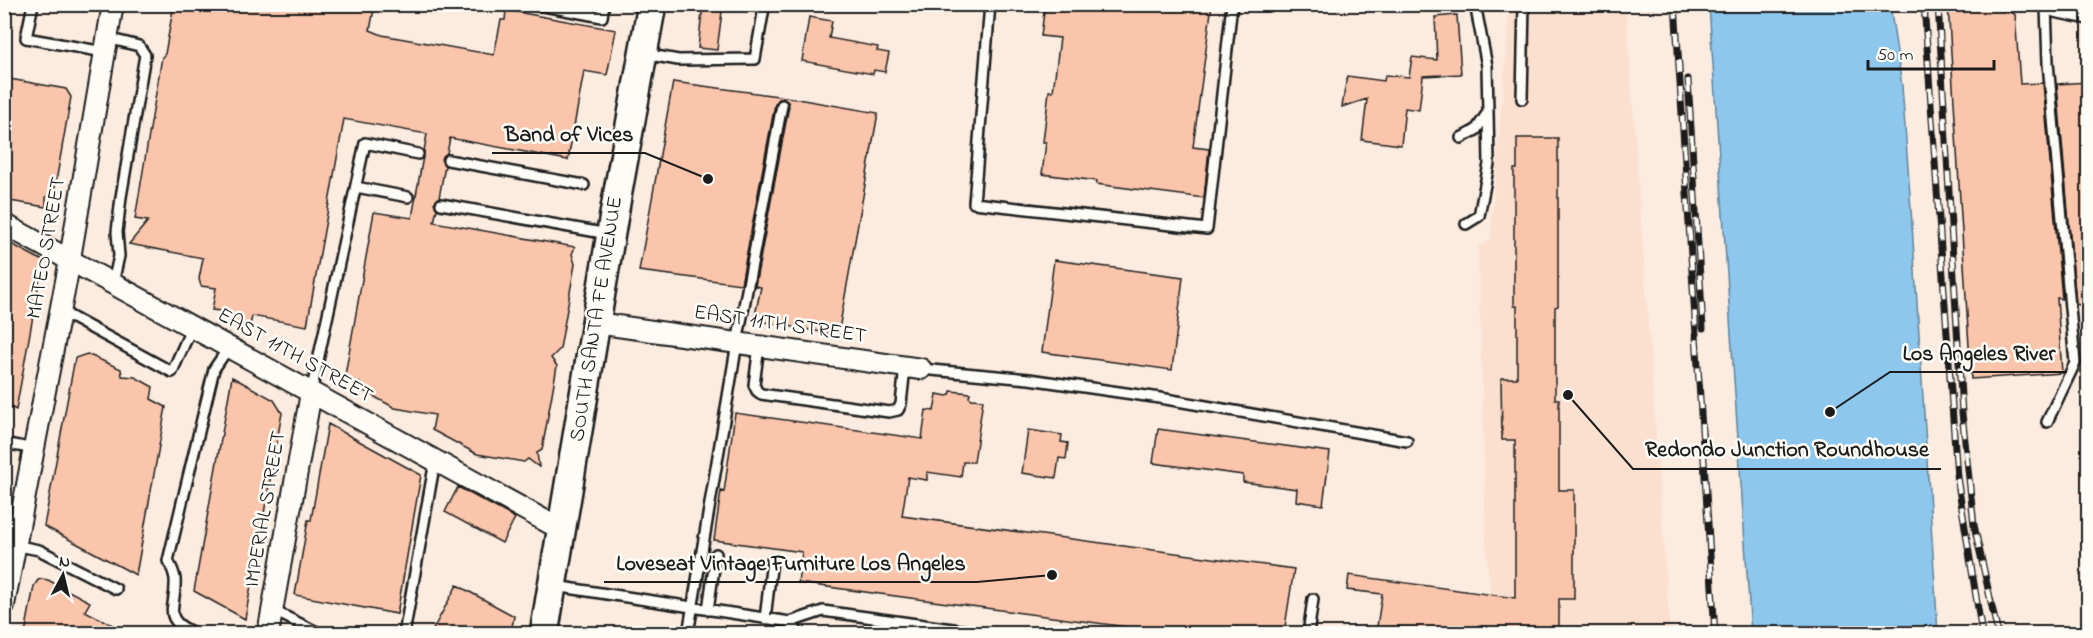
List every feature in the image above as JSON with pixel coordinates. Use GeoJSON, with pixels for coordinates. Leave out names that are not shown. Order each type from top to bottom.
{"type":"FeatureCollection","features":[{"type":"Feature","properties":{"kind":"main road","name":"SOUTH SANTA FE AVENUE"},"geometry":{"type":"LineString","coordinates":[[544,633],[643,54],[649,6]]}},
{"type":"Feature","properties":{"kind":"street","name":"MATEO STREET"},"geometry":{"type":"LineString","coordinates":[[4,605],[10,544],[34,448],[70,259],[113,4]]}},
{"type":"Feature","properties":{"kind":"street","name":"EAST 11TH STREET"},"geometry":{"type":"LineString","coordinates":[[4,224],[562,530]]}},
{"type":"Feature","properties":{"kind":"street","name":"EAST 11TH STREET"},"geometry":{"type":"LineString","coordinates":[[596,322],[913,368]]}},
{"type":"Feature","properties":{"kind":"street","name":"IMPERIAL STREET"},"geometry":{"type":"LineString","coordinates":[[268,633],[310,393]]}},
{"type":"Feature","properties":{"kind":"lane"},"geometry":{"type":"LineString","coordinates":[[33,4],[26,38],[139,46],[145,55],[121,197],[117,232],[119,256],[113,283]]}},
{"type":"Feature","properties":{"kind":"lane"},"geometry":{"type":"LineString","coordinates":[[532,4],[602,17],[604,4]]}},
{"type":"Feature","properties":{"kind":"lane"},"geometry":{"type":"LineString","coordinates":[[990,4],[974,203],[1207,229],[1232,4]]}},
{"type":"Feature","properties":{"kind":"lane"},"geometry":{"type":"LineString","coordinates":[[1466,224],[1479,216],[1489,164],[1487,66],[1474,4]]}},
{"type":"Feature","properties":{"kind":"lane"},"geometry":{"type":"LineString","coordinates":[[1522,99],[1524,4]]}},
{"type":"Feature","properties":{"kind":"lane"},"geometry":{"type":"LineString","coordinates":[[2046,5],[2054,12],[2088,19]]}},
{"type":"Feature","properties":{"kind":"lane"},"geometry":{"type":"LineString","coordinates":[[2046,5],[2048,63],[2075,363],[2047,422]]}},
{"type":"Feature","properties":{"kind":"lane"},"geometry":{"type":"LineString","coordinates":[[643,54],[678,60],[755,59],[764,8]]}},
{"type":"Feature","properties":{"kind":"lane"},"geometry":{"type":"LineString","coordinates":[[688,633],[737,343],[782,105]]}},
{"type":"Feature","properties":{"kind":"lane"},"geometry":{"type":"LineString","coordinates":[[1461,138],[1476,130],[1488,111]]}},
{"type":"Feature","properties":{"kind":"lane"},"geometry":{"type":"LineString","coordinates":[[310,393],[365,143],[418,154]]}},
{"type":"Feature","properties":{"kind":"lane"},"geometry":{"type":"LineString","coordinates":[[448,160],[584,185]]}},
{"type":"Feature","properties":{"kind":"lane"},"geometry":{"type":"LineString","coordinates":[[356,187],[408,197]]}},
{"type":"Feature","properties":{"kind":"lane"},"geometry":{"type":"LineString","coordinates":[[441,204],[611,234]]}},
{"type":"Feature","properties":{"kind":"lane"},"geometry":{"type":"LineString","coordinates":[[60,311],[172,372],[192,327]]}},
{"type":"Feature","properties":{"kind":"lane"},"geometry":{"type":"LineString","coordinates":[[759,346],[754,385],[761,394],[878,410],[898,410],[913,368],[1029,379],[1407,441]]}},
{"type":"Feature","properties":{"kind":"lane"},"geometry":{"type":"LineString","coordinates":[[196,633],[182,627],[172,614],[175,582],[168,561],[214,369],[229,347]]}},
{"type":"Feature","properties":{"kind":"lane"},"geometry":{"type":"LineString","coordinates":[[4,443],[34,448]]}},
{"type":"Feature","properties":{"kind":"lane"},"geometry":{"type":"LineString","coordinates":[[404,633],[435,461]]}},
{"type":"Feature","properties":{"kind":"lane"},"geometry":{"type":"LineString","coordinates":[[10,544],[39,550],[116,589]]}},
{"type":"Feature","properties":{"kind":"lane"},"geometry":{"type":"LineString","coordinates":[[708,610],[716,554]]}},
{"type":"Feature","properties":{"kind":"lane"},"geometry":{"type":"LineString","coordinates":[[765,618],[772,560]]}},
{"type":"Feature","properties":{"kind":"lane"},"geometry":{"type":"LineString","coordinates":[[552,586],[790,622],[823,611],[989,633]]}},
{"type":"Feature","properties":{"kind":"lane"},"geometry":{"type":"LineString","coordinates":[[1308,633],[1313,598]]}},
{"type":"Feature","properties":{"kind":"lane"},"geometry":{"type":"LineString","coordinates":[[272,610],[321,633]]}},
{"type":"Feature","properties":{"kind":"lane"},"geometry":{"type":"LineString","coordinates":[[790,622],[800,633]]}},
{"type":"Feature","properties":{"kind":"shaded area"},"geometry":{"type":"Polygon","coordinates":[[[1503,5],[1626,5],[1670,633],[1493,633],[1486,542],[1478,247],[1490,240],[1509,14],[1503,5]]]}},
{"type":"Feature","properties":{"kind":"water"},"geometry":{"type":"Polygon","coordinates":[[[1709,5],[1890,5],[1902,86],[1938,633],[1751,633],[1709,5]]]}},
{"type":"Feature","properties":{"kind":"building"},"geometry":{"type":"Polygon","coordinates":[[[174,4],[375,4],[370,30],[382,35],[494,55],[501,20],[505,20],[506,10],[616,30],[607,75],[584,71],[568,160],[450,138],[447,153],[441,159],[445,166],[439,198],[434,203],[437,209],[434,222],[575,247],[572,254],[575,264],[560,349],[551,358],[557,366],[542,450],[537,453],[539,467],[528,459],[524,462],[477,454],[432,430],[435,415],[395,408],[362,390],[360,383],[344,381],[374,212],[412,218],[427,134],[344,119],[307,326],[252,316],[249,331],[225,317],[221,311],[212,310],[216,288],[201,286],[199,279],[203,258],[129,244],[148,221],[135,219],[162,57],[165,54],[174,4]]]}},
{"type":"Feature","properties":{"kind":"building"},"geometry":{"type":"Polygon","coordinates":[[[703,4],[723,4],[717,50],[698,48],[703,4]]]}},
{"type":"Feature","properties":{"kind":"building"},"geometry":{"type":"Polygon","coordinates":[[[1045,4],[1212,4],[1193,147],[1209,149],[1204,198],[1096,184],[1097,181],[1042,174],[1049,91],[1053,91],[1060,38],[1041,36],[1045,4]]]}},
{"type":"Feature","properties":{"kind":"building"},"geometry":{"type":"Polygon","coordinates":[[[1948,4],[1970,4],[2015,14],[2020,84],[2043,83],[2062,299],[2057,298],[2062,373],[1971,379],[1948,4]]]}},
{"type":"Feature","properties":{"kind":"building"},"geometry":{"type":"Polygon","coordinates":[[[1457,15],[1461,74],[1423,76],[1419,110],[1405,108],[1401,145],[1362,140],[1367,99],[1342,107],[1347,76],[1384,81],[1385,75],[1409,77],[1412,57],[1437,60],[1435,17],[1457,15]]]}},
{"type":"Feature","properties":{"kind":"building"},"geometry":{"type":"Polygon","coordinates":[[[809,17],[832,21],[829,38],[878,47],[877,51],[889,53],[885,72],[874,70],[873,74],[802,61],[809,17]]]}},
{"type":"Feature","properties":{"kind":"building"},"geometry":{"type":"Polygon","coordinates":[[[4,78],[66,89],[71,97],[54,193],[46,197],[46,207],[10,201],[4,197],[4,78]]]}},
{"type":"Feature","properties":{"kind":"building"},"geometry":{"type":"Polygon","coordinates":[[[673,82],[786,97],[878,113],[838,335],[754,320],[761,287],[755,286],[789,106],[784,99],[779,99],[775,104],[741,284],[639,271],[673,82]]]}},
{"type":"Feature","properties":{"kind":"building"},"geometry":{"type":"Polygon","coordinates":[[[2088,82],[2088,308],[2076,304],[2057,84],[2088,82]]]}},
{"type":"Feature","properties":{"kind":"building"},"geometry":{"type":"Polygon","coordinates":[[[1517,138],[1558,138],[1558,306],[1555,307],[1555,399],[1559,399],[1559,490],[1574,490],[1574,599],[1559,599],[1559,633],[1376,633],[1382,594],[1347,590],[1349,575],[1515,598],[1515,440],[1502,440],[1501,378],[1517,378],[1517,306],[1514,306],[1514,169],[1517,169],[1517,138]]]}},
{"type":"Feature","properties":{"kind":"building"},"geometry":{"type":"Polygon","coordinates":[[[4,240],[43,261],[16,410],[4,404],[4,240]]]}},
{"type":"Feature","properties":{"kind":"building"},"geometry":{"type":"Polygon","coordinates":[[[1054,260],[1183,277],[1172,370],[1042,352],[1054,260]]]}},
{"type":"Feature","properties":{"kind":"building"},"geometry":{"type":"Polygon","coordinates":[[[87,354],[121,369],[122,376],[135,377],[153,387],[151,399],[166,407],[136,575],[44,526],[75,358],[87,354]]]}},
{"type":"Feature","properties":{"kind":"building"},"geometry":{"type":"Polygon","coordinates":[[[232,377],[274,400],[282,413],[245,619],[194,591],[232,377]]]}},
{"type":"Feature","properties":{"kind":"building"},"geometry":{"type":"Polygon","coordinates":[[[951,391],[970,393],[969,397],[972,399],[983,400],[974,462],[963,462],[961,477],[927,472],[927,480],[908,477],[902,516],[1294,569],[1284,633],[1172,633],[798,583],[802,552],[714,540],[721,491],[724,492],[735,413],[922,439],[926,410],[934,411],[937,394],[947,396],[951,391]]]}},
{"type":"Feature","properties":{"kind":"building"},"geometry":{"type":"Polygon","coordinates":[[[328,424],[421,475],[397,614],[295,595],[328,424]]]}},
{"type":"Feature","properties":{"kind":"building"},"geometry":{"type":"Polygon","coordinates":[[[1158,429],[1330,452],[1323,505],[1296,501],[1297,489],[1243,482],[1243,475],[1153,463],[1158,429]]]}},
{"type":"Feature","properties":{"kind":"building"},"geometry":{"type":"Polygon","coordinates":[[[1028,430],[1062,435],[1061,442],[1068,443],[1066,459],[1059,458],[1056,478],[1022,473],[1028,430]]]}},
{"type":"Feature","properties":{"kind":"building"},"geometry":{"type":"Polygon","coordinates":[[[458,487],[515,518],[502,543],[445,512],[458,487]]]}},
{"type":"Feature","properties":{"kind":"building"},"geometry":{"type":"Polygon","coordinates":[[[42,579],[90,602],[85,611],[128,633],[25,633],[34,586],[38,580],[42,579]]]}},
{"type":"Feature","properties":{"kind":"building"},"geometry":{"type":"Polygon","coordinates":[[[457,585],[514,616],[511,633],[431,633],[457,585]]]}},
{"type":"Feature","properties":{"kind":"railway"},"geometry":{"type":"LineString","coordinates":[[1675,4],[1715,634]]}},
{"type":"Feature","properties":{"kind":"railway"},"geometry":{"type":"LineString","coordinates":[[1924,4],[1957,477],[1982,634]]}},
{"type":"Feature","properties":{"kind":"railway"},"geometry":{"type":"LineString","coordinates":[[1938,4],[1962,413],[1974,525],[1998,634]]}},
{"type":"Feature","properties":{"kind":"railway"},"geometry":{"type":"LineString","coordinates":[[1688,79],[1703,328]]}},
{"type":"Feature","properties":{"kind":"place","name":"Band of Vices"},"geometry":{"type":"Point","coordinates":[708,179]}},
{"type":"Feature","properties":{"kind":"place","name":"Redondo Junction Roundhouse"},"geometry":{"type":"Point","coordinates":[1568,395]}},
{"type":"Feature","properties":{"kind":"place","name":"Los Angeles River"},"geometry":{"type":"Point","coordinates":[1830,412]}},
{"type":"Feature","properties":{"kind":"place","name":"Loveseat Vintage Furniture Los Angeles"},"geometry":{"type":"Point","coordinates":[1052,575]}}]}
